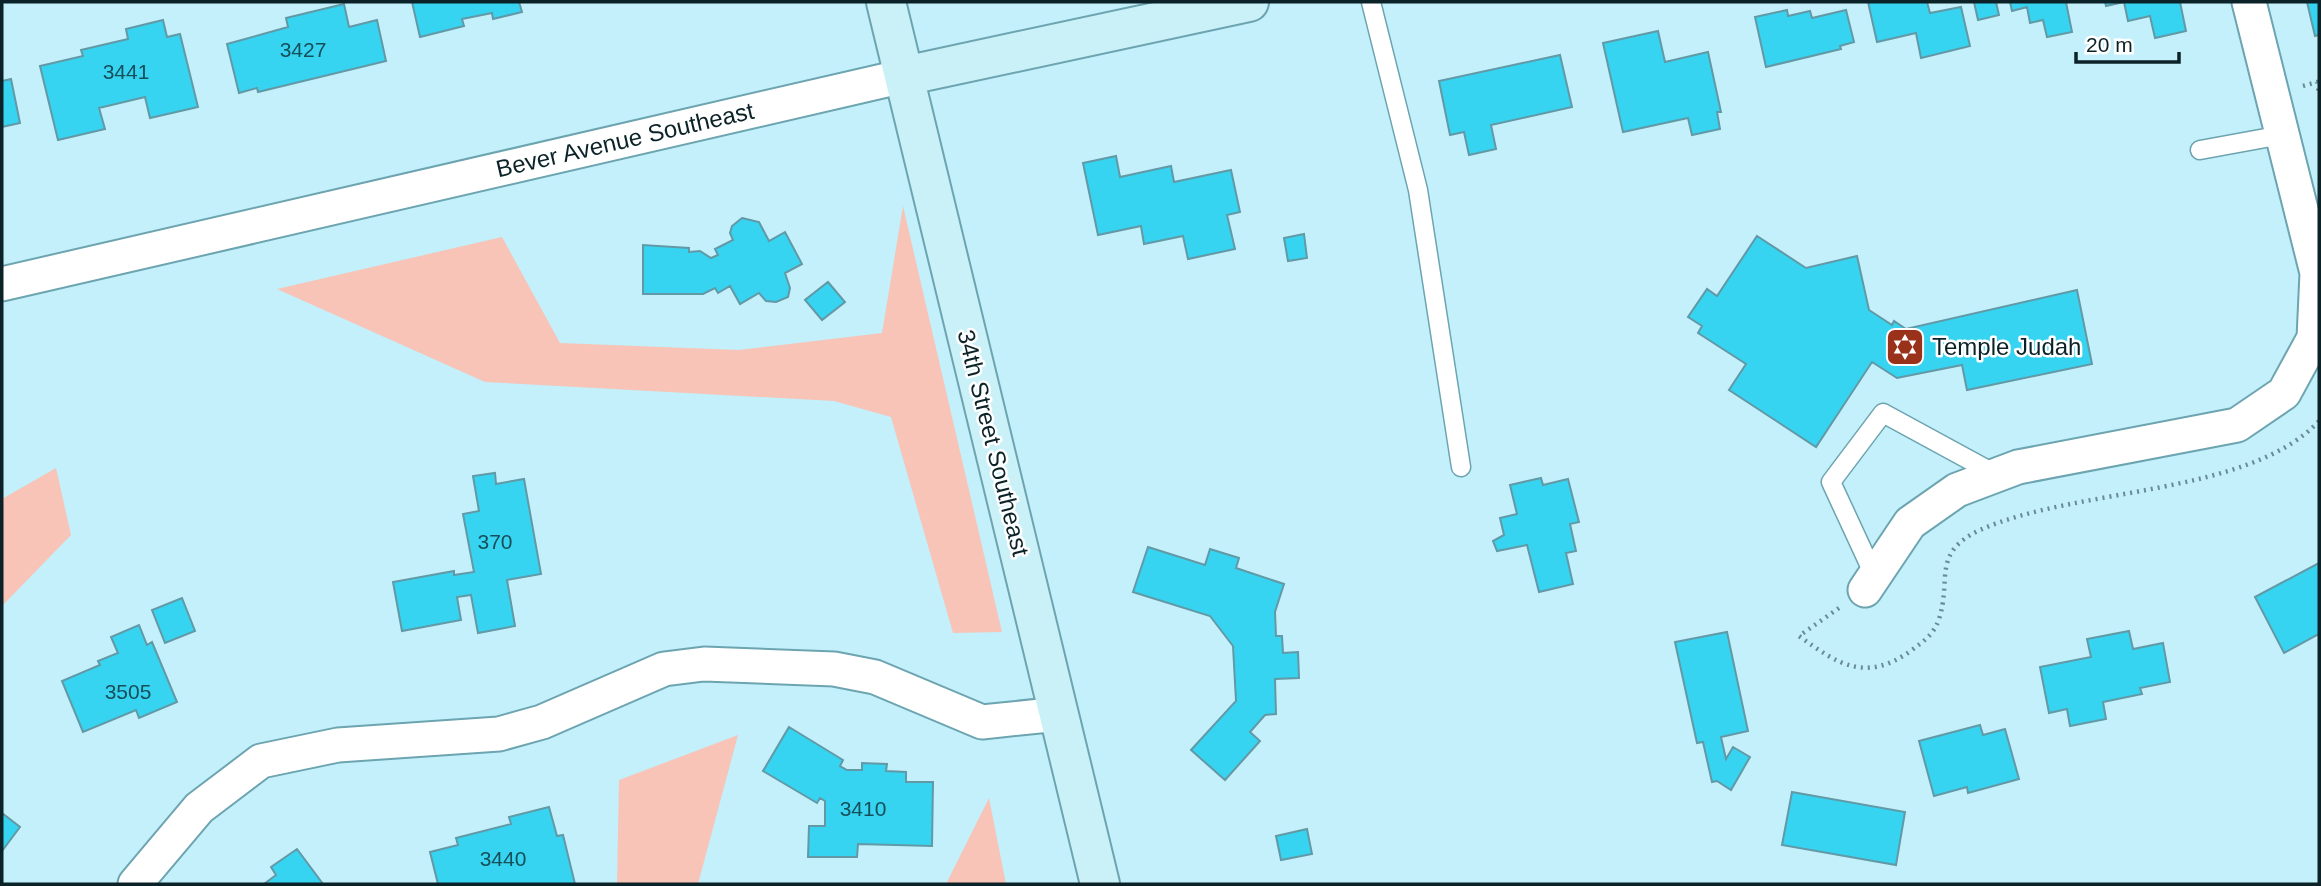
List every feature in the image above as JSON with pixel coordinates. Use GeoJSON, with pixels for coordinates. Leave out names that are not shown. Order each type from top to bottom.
{"type":"FeatureCollection","features":[{"type":"Feature","properties":{"kind":"street","name":"34th Street Southeast"},"geometry":{"type":"LineString","coordinates":[[886,2],[1100,884]]}},
{"type":"Feature","properties":{"kind":"street","name":"Bever Avenue Southeast"},"geometry":{"type":"LineString","coordinates":[[2,284],[904,76],[1249,2]]}},
{"type":"Feature","properties":{"kind":"street"},"geometry":{"type":"LineString","coordinates":[[1870,583],[1910,523],[1957,491],[2018,467],[2237,425],[2284,393],[2314,338],[2317,273],[2249,2]]}},
{"type":"Feature","properties":{"kind":"street"},"geometry":{"type":"LineString","coordinates":[[135,884],[199,808],[261,761],[338,745],[499,734],[542,722],[664,669],[704,664],[834,669],[875,677],[982,722],[1059,714]]}},
{"type":"Feature","properties":{"kind":"lane"},"geometry":{"type":"LineString","coordinates":[[1371,2],[1418,190],[1461,467]]}},
{"type":"Feature","properties":{"kind":"lane"},"geometry":{"type":"LineString","coordinates":[[2200,150],[2281,135]]}},
{"type":"Feature","properties":{"kind":"lane"},"geometry":{"type":"LineString","coordinates":[[1870,583],[1831,482],[1882,413],[1997,475]]}},
{"type":"Feature","properties":{"kind":"path"},"geometry":{"type":"LineString","coordinates":[[1870,583],[1798,636],[1833,661],[1849,667],[1863,669],[1895,662],[1934,631],[1942,603],[1945,565],[1961,540],[2026,514],[2249,465],[2295,441],[2319,421]]}},
{"type":"Feature","properties":{"kind":"shaded area"},"geometry":{"type":"Polygon","coordinates":[[[903,206],[1002,632],[953,633],[891,417],[834,401],[485,382],[277,289],[502,237],[560,343],[739,350],[882,333],[903,206]]]}},
{"type":"Feature","properties":{"kind":"shaded area"},"geometry":{"type":"Polygon","coordinates":[[[56,468],[71,535],[2,606],[2,499],[56,468]]]}},
{"type":"Feature","properties":{"kind":"shaded area"},"geometry":{"type":"Polygon","coordinates":[[[738,735],[698,884],[617,884],[619,780],[738,735]]]}},
{"type":"Feature","properties":{"kind":"shaded area"},"geometry":{"type":"Polygon","coordinates":[[[989,798],[1006,884],[946,884],[989,798]]]}},
{"type":"Feature","properties":{"kind":"building"},"geometry":{"type":"Polygon","coordinates":[[[412,2],[519,2],[522,12],[493,19],[492,13],[462,19],[464,26],[420,37],[412,2]]]}},
{"type":"Feature","properties":{"kind":"building"},"geometry":{"type":"Polygon","coordinates":[[[1868,2],[1927,2],[1930,13],[1961,7],[1970,46],[1921,58],[1916,33],[1877,42],[1868,2]]]}},
{"type":"Feature","properties":{"kind":"building"},"geometry":{"type":"Polygon","coordinates":[[[1974,2],[1996,2],[1999,15],[1978,20],[1974,2]]]}},
{"type":"Feature","properties":{"kind":"building"},"geometry":{"type":"Polygon","coordinates":[[[2010,2],[2066,2],[2072,32],[2047,37],[2043,20],[2030,23],[2027,7],[2012,11],[2010,2]]]}},
{"type":"Feature","properties":{"kind":"building"},"geometry":{"type":"Polygon","coordinates":[[[2105,2],[2124,2],[2106,6],[2105,2]]]}},
{"type":"Feature","properties":{"kind":"building"},"geometry":{"type":"Polygon","coordinates":[[[2124,2],[2180,2],[2186,31],[2155,38],[2150,16],[2128,21],[2124,2]]]}},
{"type":"Feature","properties":{"kind":"building"},"geometry":{"type":"Polygon","coordinates":[[[2307,2],[2319,2],[2319,35],[2315,36],[2307,2]]]}},
{"type":"Feature","properties":{"kind":"building"},"geometry":{"type":"Polygon","coordinates":[[[344,4],[349,27],[377,20],[386,61],[258,92],[257,88],[239,93],[227,44],[288,27],[286,18],[344,4]]]}},
{"type":"Feature","properties":{"kind":"building"},"geometry":{"type":"Polygon","coordinates":[[[1787,10],[1788,16],[1810,11],[1812,18],[1846,10],[1854,42],[1840,46],[1841,49],[1766,67],[1755,17],[1787,10]]]}},
{"type":"Feature","properties":{"kind":"building"},"geometry":{"type":"Polygon","coordinates":[[[163,20],[167,37],[180,34],[198,107],[150,118],[145,97],[99,108],[105,129],[58,140],[40,66],[83,56],[81,50],[128,39],[126,29],[163,20]]]}},
{"type":"Feature","properties":{"kind":"building"},"geometry":{"type":"Polygon","coordinates":[[[1658,31],[1665,62],[1708,52],[1721,112],[1717,112],[1720,129],[1692,135],[1688,118],[1623,132],[1603,43],[1658,31]]]}},
{"type":"Feature","properties":{"kind":"building"},"geometry":{"type":"Polygon","coordinates":[[[1560,55],[1572,107],[1491,125],[1496,149],[1469,155],[1464,132],[1450,135],[1439,81],[1560,55]]]}},
{"type":"Feature","properties":{"kind":"building"},"geometry":{"type":"Polygon","coordinates":[[[11,79],[20,123],[2,127],[2,81],[11,79]]]}},
{"type":"Feature","properties":{"kind":"building"},"geometry":{"type":"Polygon","coordinates":[[[1116,156],[1120,177],[1171,166],[1174,182],[1231,170],[1240,212],[1227,215],[1235,249],[1188,259],[1183,236],[1144,244],[1141,226],[1098,235],[1083,163],[1116,156]]]}},
{"type":"Feature","properties":{"kind":"building"},"geometry":{"type":"Polygon","coordinates":[[[742,218],[759,222],[769,241],[785,232],[802,264],[785,273],[790,288],[788,297],[776,302],[766,301],[759,293],[740,304],[730,286],[718,293],[715,288],[703,294],[643,294],[643,245],[689,248],[689,252],[700,251],[711,258],[718,255],[715,249],[733,240],[730,233],[732,226],[742,218]]]}},
{"type":"Feature","properties":{"kind":"building"},"geometry":{"type":"Polygon","coordinates":[[[1304,234],[1307,258],[1288,261],[1284,238],[1304,234]]]}},
{"type":"Feature","properties":{"kind":"building","name":"Temple Judah"},"geometry":{"type":"Polygon","coordinates":[[[1757,236],[1806,268],[1857,256],[1869,310],[1892,325],[1894,321],[1906,329],[2077,290],[2092,364],[1967,390],[1962,365],[1897,378],[1872,362],[1816,447],[1729,390],[1746,364],[1698,333],[1702,326],[1688,317],[1707,289],[1717,296],[1757,236]]]}},
{"type":"Feature","properties":{"kind":"building"},"geometry":{"type":"Polygon","coordinates":[[[828,282],[845,302],[822,320],[805,300],[828,282]]]}},
{"type":"Feature","properties":{"kind":"building"},"geometry":{"type":"Polygon","coordinates":[[[495,473],[496,484],[524,479],[541,574],[507,580],[515,626],[478,633],[471,595],[457,597],[461,620],[402,631],[393,582],[454,571],[454,575],[474,572],[463,514],[479,511],[473,476],[495,473]]]}},
{"type":"Feature","properties":{"kind":"building"},"geometry":{"type":"Polygon","coordinates":[[[1541,478],[1543,485],[1568,479],[1579,522],[1570,524],[1576,551],[1566,553],[1573,584],[1539,592],[1527,545],[1497,551],[1493,541],[1504,535],[1500,518],[1517,514],[1510,485],[1541,478]]]}},
{"type":"Feature","properties":{"kind":"building"},"geometry":{"type":"Polygon","coordinates":[[[1148,547],[1205,565],[1210,549],[1239,558],[1236,568],[1284,584],[1275,612],[1276,636],[1282,636],[1283,653],[1298,652],[1299,678],[1275,679],[1276,714],[1265,715],[1250,732],[1260,741],[1225,780],[1191,750],[1236,701],[1233,646],[1210,616],[1133,592],[1148,547]]]}},
{"type":"Feature","properties":{"kind":"building"},"geometry":{"type":"Polygon","coordinates":[[[2319,563],[2319,634],[2284,653],[2255,597],[2319,563]]]}},
{"type":"Feature","properties":{"kind":"building"},"geometry":{"type":"Polygon","coordinates":[[[182,598],[195,631],[165,643],[152,610],[182,598]]]}},
{"type":"Feature","properties":{"kind":"building"},"geometry":{"type":"Polygon","coordinates":[[[139,625],[147,645],[152,642],[177,702],[139,718],[136,710],[83,732],[62,681],[100,665],[98,661],[118,653],[111,637],[139,625]]]}},
{"type":"Feature","properties":{"kind":"building"},"geometry":{"type":"Polygon","coordinates":[[[2129,631],[2133,649],[2163,643],[2170,682],[2140,688],[2142,694],[2103,702],[2106,719],[2070,726],[2067,709],[2049,713],[2040,667],[2091,657],[2087,639],[2129,631]]]}},
{"type":"Feature","properties":{"kind":"building"},"geometry":{"type":"Polygon","coordinates":[[[1727,632],[1748,731],[1721,737],[1726,759],[1733,747],[1750,757],[1731,790],[1717,781],[1712,782],[1703,742],[1697,743],[1675,642],[1727,632]]]}},
{"type":"Feature","properties":{"kind":"building"},"geometry":{"type":"Polygon","coordinates":[[[1980,725],[1983,735],[2005,729],[2019,779],[1968,793],[1967,787],[1934,796],[1919,741],[1980,725]]]}},
{"type":"Feature","properties":{"kind":"building"},"geometry":{"type":"Polygon","coordinates":[[[789,727],[843,760],[840,766],[847,770],[862,770],[862,763],[887,764],[886,771],[906,772],[906,782],[933,782],[932,846],[858,844],[857,857],[808,857],[809,826],[825,826],[825,801],[820,798],[817,803],[763,771],[789,727]]]}},
{"type":"Feature","properties":{"kind":"building"},"geometry":{"type":"Polygon","coordinates":[[[1792,792],[1905,812],[1896,865],[1782,845],[1792,792]]]}},
{"type":"Feature","properties":{"kind":"building"},"geometry":{"type":"Polygon","coordinates":[[[549,807],[557,836],[563,835],[575,884],[438,884],[430,852],[458,845],[456,838],[511,824],[509,817],[549,807]]]}},
{"type":"Feature","properties":{"kind":"building"},"geometry":{"type":"Polygon","coordinates":[[[2,813],[20,827],[2,851],[2,813]]]}},
{"type":"Feature","properties":{"kind":"building"},"geometry":{"type":"Polygon","coordinates":[[[1307,829],[1312,854],[1281,860],[1276,836],[1307,829]]]}},
{"type":"Feature","properties":{"kind":"building"},"geometry":{"type":"Polygon","coordinates":[[[297,849],[323,884],[264,884],[276,875],[271,867],[297,849]]]}},
{"type":"Feature","properties":{"kind":"place","name":"Temple Judah"},"geometry":{"type":"Point","coordinates":[1905,347]}}]}
